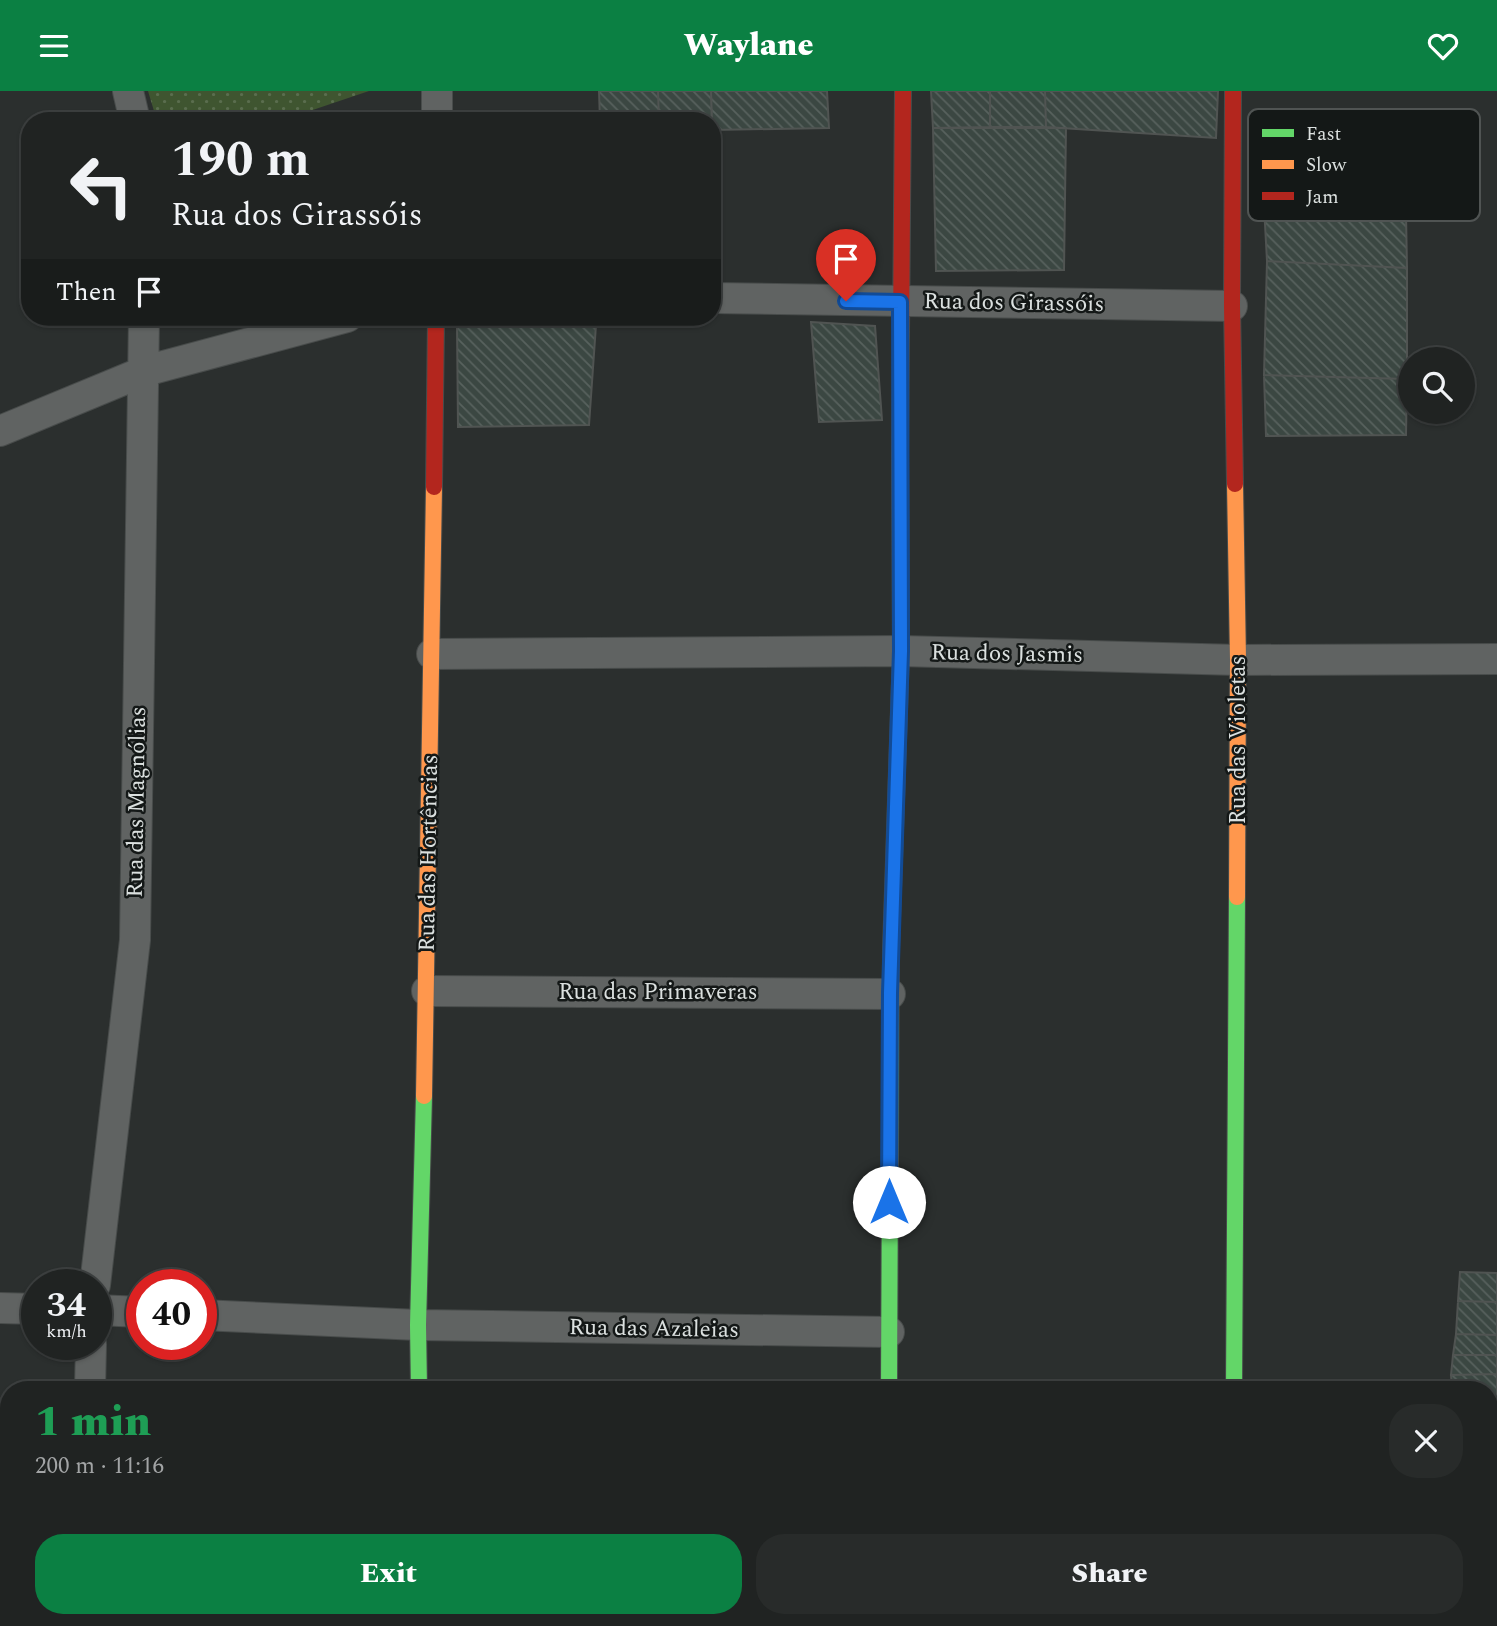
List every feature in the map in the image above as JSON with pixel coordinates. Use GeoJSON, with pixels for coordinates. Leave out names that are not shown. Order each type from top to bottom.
{"type":"FeatureCollection","features":[{"type":"Feature","properties":{"kind":"street"},"geometry":{"type":"LineString","coordinates":[[128,91],[133,112]]}},
{"type":"Feature","properties":{"kind":"street"},"geometry":{"type":"LineString","coordinates":[[437,91],[437,112]]}},
{"type":"Feature","properties":{"kind":"street"},"geometry":{"type":"LineString","coordinates":[[889,1381],[890,993],[901,651],[900,302],[904,91]]}},
{"type":"Feature","properties":{"kind":"street","name":"Rua das Violetas"},"geometry":{"type":"LineString","coordinates":[[1233,91],[1232,306],[1238,660],[1234,1381]]}},
{"type":"Feature","properties":{"kind":"street","name":"Rua dos Girassóis"},"geometry":{"type":"LineString","coordinates":[[721,298],[1232,306]]}},
{"type":"Feature","properties":{"kind":"street","name":"Rua das Magnólias"},"geometry":{"type":"LineString","coordinates":[[97,1269],[135,940],[144,326]]}},
{"type":"Feature","properties":{"kind":"street"},"geometry":{"type":"LineString","coordinates":[[0,431],[145,371],[313,326]]}},
{"type":"Feature","properties":{"kind":"street","name":"Rua das Hortências"},"geometry":{"type":"LineString","coordinates":[[419,1381],[436,326]]}},
{"type":"Feature","properties":{"kind":"street","name":"Rua dos Jasmis"},"geometry":{"type":"LineString","coordinates":[[432,654],[901,651],[1238,660],[1497,659]]}},
{"type":"Feature","properties":{"kind":"street","name":"Rua das Primaveras"},"geometry":{"type":"LineString","coordinates":[[427,991],[890,993]]}},
{"type":"Feature","properties":{"kind":"street"},"geometry":{"type":"LineString","coordinates":[[0,1308],[21,1309]]}},
{"type":"Feature","properties":{"kind":"street","name":"Rua das Azaleias"},"geometry":{"type":"LineString","coordinates":[[217,1316],[418,1325],[889,1332]]}},
{"type":"Feature","properties":{"kind":"street"},"geometry":{"type":"LineString","coordinates":[[90,1381],[91,1360]]}},
{"type":"Feature","properties":{"kind":"green space"},"geometry":{"type":"Polygon","coordinates":[[[148,91],[369,91],[307,112],[154,112],[148,91]]]}},
{"type":"Feature","properties":{"kind":"building"},"geometry":{"type":"Polygon","coordinates":[[[599,91],[658,91],[659,112],[600,112],[599,91]]]}},
{"type":"Feature","properties":{"kind":"building"},"geometry":{"type":"Polygon","coordinates":[[[658,91],[711,91],[712,112],[659,112],[658,91]]]}},
{"type":"Feature","properties":{"kind":"building"},"geometry":{"type":"Polygon","coordinates":[[[711,91],[827,91],[829,128],[721,130],[721,112],[712,112],[711,91]]]}},
{"type":"Feature","properties":{"kind":"building"},"geometry":{"type":"Polygon","coordinates":[[[931,91],[990,91],[990,127],[933,128],[931,91]]]}},
{"type":"Feature","properties":{"kind":"building"},"geometry":{"type":"Polygon","coordinates":[[[990,91],[1045,91],[1046,127],[990,127],[990,91]]]}},
{"type":"Feature","properties":{"kind":"building"},"geometry":{"type":"Polygon","coordinates":[[[1045,91],[1218,91],[1216,138],[1046,127],[1045,91]]]}},
{"type":"Feature","properties":{"kind":"building"},"geometry":{"type":"Polygon","coordinates":[[[933,128],[1066,128],[1064,270],[936,271],[933,128]]]}},
{"type":"Feature","properties":{"kind":"building"},"geometry":{"type":"Polygon","coordinates":[[[1265,221],[1406,221],[1407,268],[1267,261],[1265,221]]]}},
{"type":"Feature","properties":{"kind":"building"},"geometry":{"type":"Polygon","coordinates":[[[1267,261],[1407,268],[1407,347],[1398,347],[1398,379],[1264,375],[1267,261]]]}},
{"type":"Feature","properties":{"kind":"building"},"geometry":{"type":"Polygon","coordinates":[[[811,322],[875,326],[882,420],[819,422],[811,322]]]}},
{"type":"Feature","properties":{"kind":"building"},"geometry":{"type":"Polygon","coordinates":[[[457,326],[596,326],[589,425],[458,427],[457,326]]]}},
{"type":"Feature","properties":{"kind":"building"},"geometry":{"type":"Polygon","coordinates":[[[1264,375],[1398,379],[1398,424],[1406,424],[1406,435],[1266,436],[1264,375]]]}},
{"type":"Feature","properties":{"kind":"building"},"geometry":{"type":"Polygon","coordinates":[[[1460,1272],[1497,1273],[1497,1302],[1458,1301],[1460,1272]]]}},
{"type":"Feature","properties":{"kind":"building"},"geometry":{"type":"Polygon","coordinates":[[[1458,1301],[1497,1302],[1497,1335],[1456,1334],[1458,1301]]]}},
{"type":"Feature","properties":{"kind":"building"},"geometry":{"type":"Polygon","coordinates":[[[1456,1334],[1497,1335],[1497,1355],[1453,1355],[1456,1334]]]}},
{"type":"Feature","properties":{"kind":"building"},"geometry":{"type":"Polygon","coordinates":[[[1453,1355],[1497,1355],[1497,1374],[1451,1375],[1453,1355]]]}},
{"type":"Feature","properties":{"kind":"building"},"geometry":{"type":"Polygon","coordinates":[[[1497,1374],[1497,1381],[1451,1381],[1451,1375],[1497,1374]]]}},
{"type":"Feature","properties":{"kind":"traffic: fast"},"geometry":{"type":"LineString","coordinates":[[1234,1381],[1237,897]]}},
{"type":"Feature","properties":{"kind":"traffic: fast"},"geometry":{"type":"LineString","coordinates":[[889,1381],[891,949]]}},
{"type":"Feature","properties":{"kind":"traffic: fast"},"geometry":{"type":"LineString","coordinates":[[419,1381],[424,1096]]}},
{"type":"Feature","properties":{"kind":"traffic: slow"},"geometry":{"type":"LineString","coordinates":[[891,949],[901,651],[900,455]]}},
{"type":"Feature","properties":{"kind":"traffic: slow"},"geometry":{"type":"LineString","coordinates":[[1235,484],[1238,660],[1237,897]]}},
{"type":"Feature","properties":{"kind":"traffic: slow"},"geometry":{"type":"LineString","coordinates":[[424,1096],[434,487]]}},
{"type":"Feature","properties":{"kind":"traffic: jam"},"geometry":{"type":"LineString","coordinates":[[900,455],[903,91]]}},
{"type":"Feature","properties":{"kind":"traffic: jam"},"geometry":{"type":"LineString","coordinates":[[1233,91],[1235,484]]}},
{"type":"Feature","properties":{"kind":"traffic: jam"},"geometry":{"type":"LineString","coordinates":[[434,487],[436,326]]}},
{"type":"Feature","properties":{"kind":"route"},"geometry":{"type":"LineString","coordinates":[[846,301],[900,302],[901,651],[890,993],[889,1202]]}}]}
